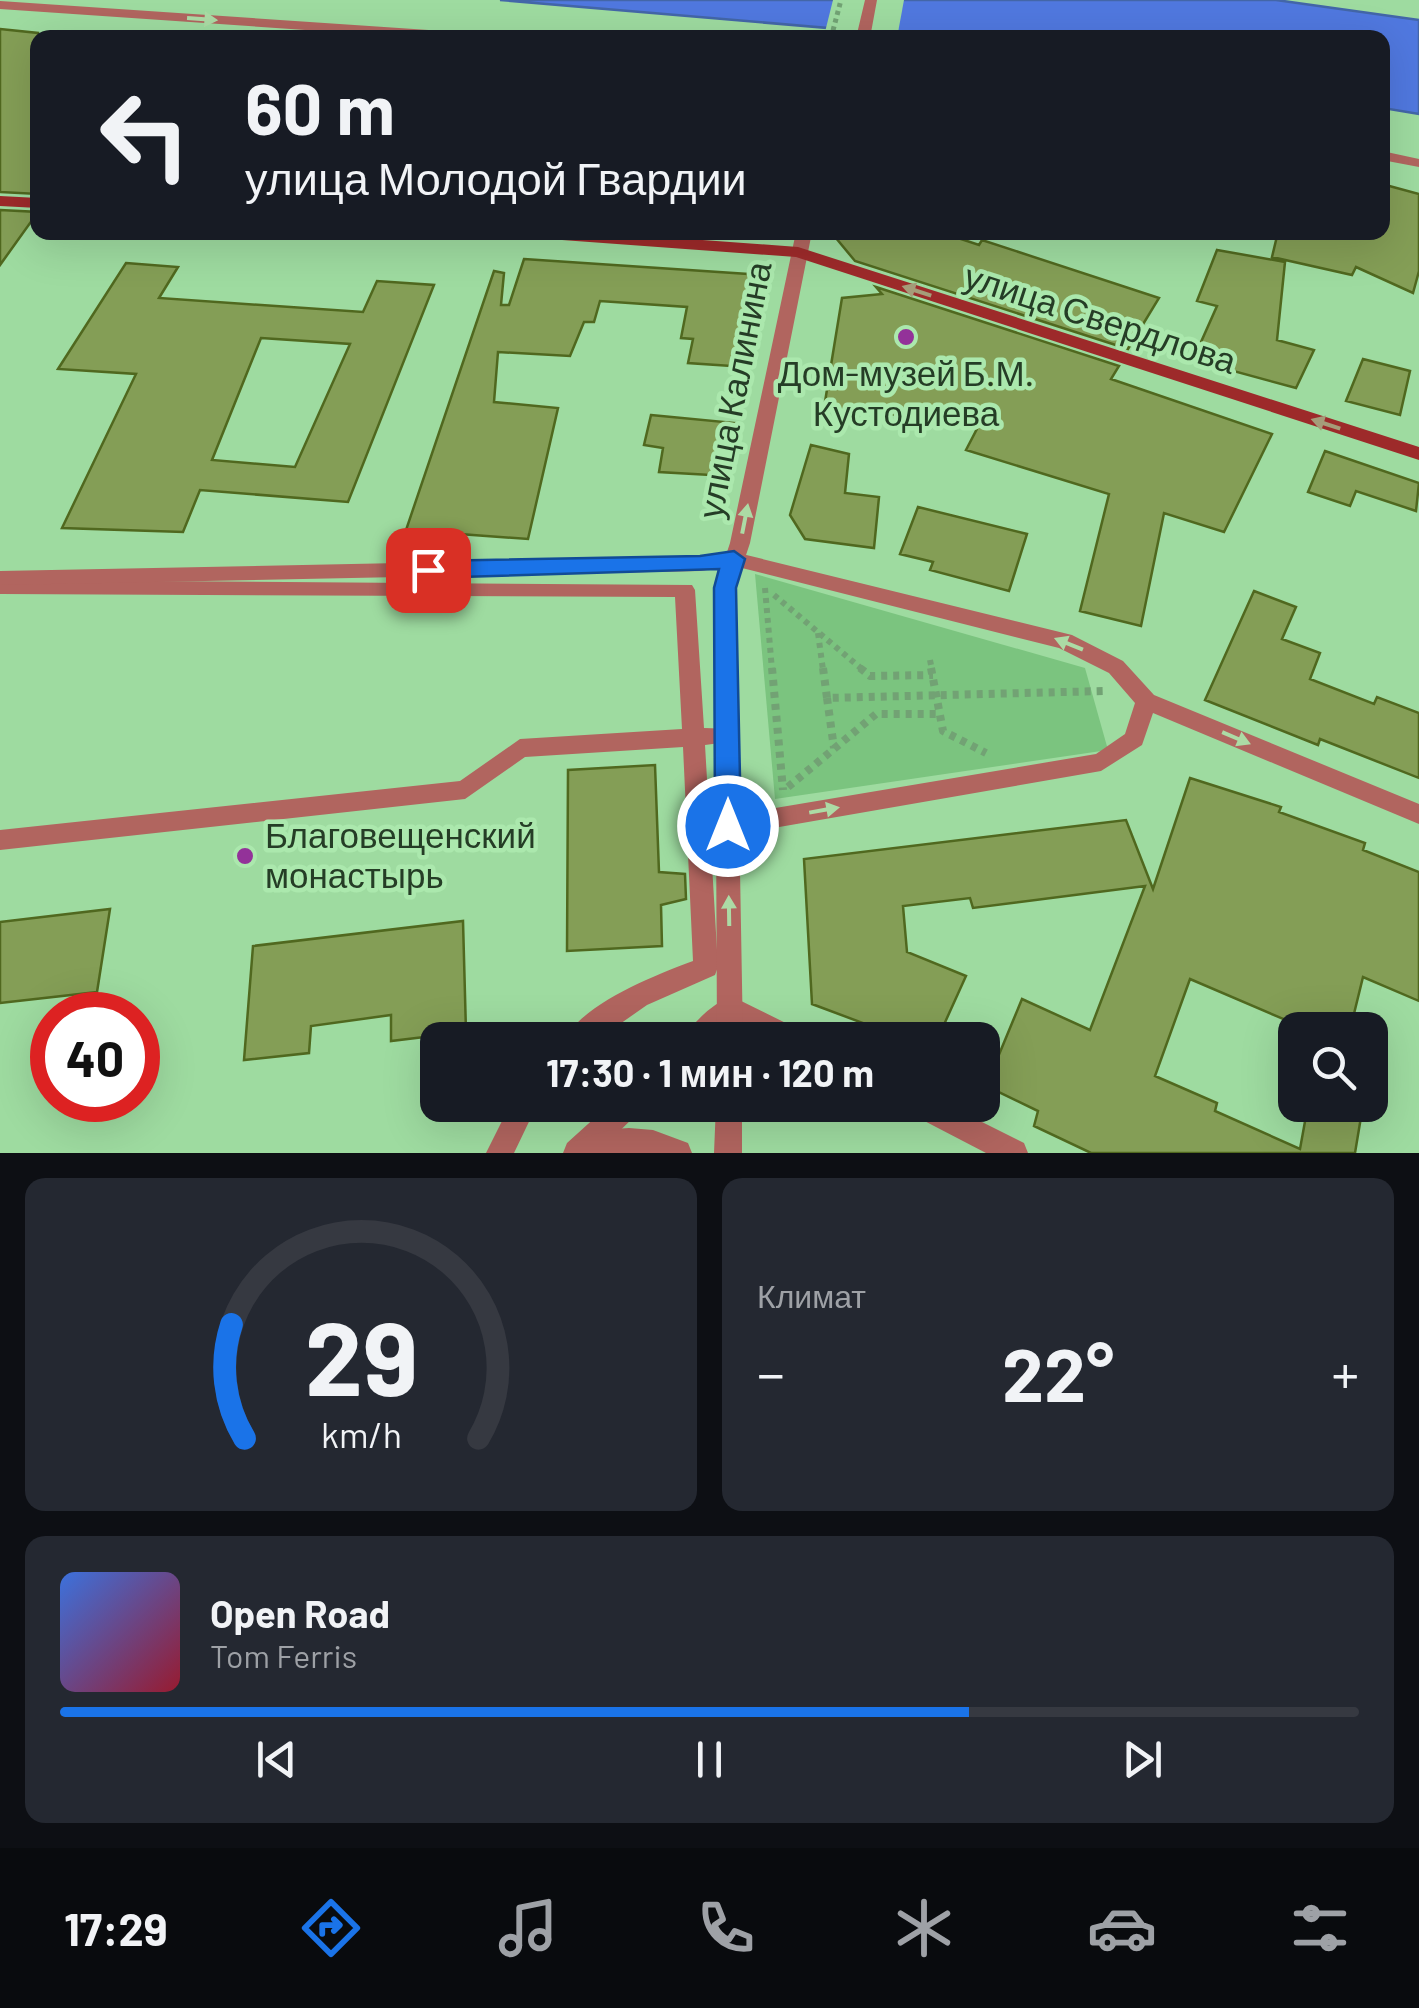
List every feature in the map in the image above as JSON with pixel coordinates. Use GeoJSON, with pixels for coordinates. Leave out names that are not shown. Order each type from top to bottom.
{"type":"FeatureCollection","features":[{"type":"Feature","properties":{"kind":"main road"},"geometry":{"type":"LineString","coordinates":[[0,201],[30,203]]}},
{"type":"Feature","properties":{"kind":"main road","name":"улица Свердлова"},"geometry":{"type":"LineString","coordinates":[[745,240],[801,242],[1419,454]]}},
{"type":"Feature","properties":{"kind":"street"},"geometry":{"type":"LineString","coordinates":[[865,30],[871,0]]}},
{"type":"Feature","properties":{"kind":"street"},"geometry":{"type":"LineString","coordinates":[[0,5],[370,30]]}},
{"type":"Feature","properties":{"kind":"street"},"geometry":{"type":"LineString","coordinates":[[1390,157],[1419,163]]}},
{"type":"Feature","properties":{"kind":"street","name":"улица Калинина"},"geometry":{"type":"LineString","coordinates":[[731,1022],[725,588],[801,242]]}},
{"type":"Feature","properties":{"kind":"street"},"geometry":{"type":"LineString","coordinates":[[0,578],[681,564],[734,559],[1065,641],[1116,667],[1146,701],[1419,814]]}},
{"type":"Feature","properties":{"kind":"street"},"geometry":{"type":"LineString","coordinates":[[0,586],[686,590],[706,966],[652,987],[598,1022]]}},
{"type":"Feature","properties":{"kind":"street"},"geometry":{"type":"LineString","coordinates":[[728,826],[1101,762],[1134,739],[1146,701]]}},
{"type":"Feature","properties":{"kind":"street"},"geometry":{"type":"LineString","coordinates":[[0,840],[465,790],[520,748],[727,735]]}},
{"type":"Feature","properties":{"kind":"street"},"geometry":{"type":"LineString","coordinates":[[716,1022],[731,1008],[758,1022]]}},
{"type":"Feature","properties":{"kind":"street"},"geometry":{"type":"LineString","coordinates":[[500,1153],[516,1122]]}},
{"type":"Feature","properties":{"kind":"street"},"geometry":{"type":"LineString","coordinates":[[579,1153],[611,1122]]}},
{"type":"Feature","properties":{"kind":"street"},"geometry":{"type":"LineString","coordinates":[[728,1153],[729,1122]]}},
{"type":"Feature","properties":{"kind":"street"},"geometry":{"type":"LineString","coordinates":[[953,1122],[1014,1153]]}},
{"type":"Feature","properties":{"kind":"street"},"geometry":{"type":"LineString","coordinates":[[579,1153],[607,1141],[642,1140],[678,1153]]}},
{"type":"Feature","properties":{"kind":"path"},"geometry":{"type":"LineString","coordinates":[[833,30],[841,0]]}},
{"type":"Feature","properties":{"kind":"path"},"geometry":{"type":"LineString","coordinates":[[765,587],[784,793]]}},
{"type":"Feature","properties":{"kind":"path"},"geometry":{"type":"LineString","coordinates":[[791,610],[870,676],[933,675]]}},
{"type":"Feature","properties":{"kind":"path"},"geometry":{"type":"LineString","coordinates":[[818,632],[834,748]]}},
{"type":"Feature","properties":{"kind":"path"},"geometry":{"type":"LineString","coordinates":[[930,660],[943,731],[986,753]]}},
{"type":"Feature","properties":{"kind":"path"},"geometry":{"type":"LineString","coordinates":[[827,698],[1092,692]]}},
{"type":"Feature","properties":{"kind":"path"},"geometry":{"type":"LineString","coordinates":[[790,784],[876,714],[940,714]]}},
{"type":"Feature","properties":{"kind":"green space"},"geometry":{"type":"Polygon","coordinates":[[[755,574],[1085,668],[1108,750],[775,799],[755,574]]]}},
{"type":"Feature","properties":{"kind":"water"},"geometry":{"type":"Polygon","coordinates":[[[500,0],[1276,0],[1419,20],[1419,114],[1390,109],[1390,30],[851,30],[500,0]]]}},
{"type":"Feature","properties":{"kind":"pier"},"geometry":{"type":"Polygon","coordinates":[[[833,0],[904,0],[898,30],[826,30],[833,0]]]}},
{"type":"Feature","properties":{"kind":"building"},"geometry":{"type":"Polygon","coordinates":[[[0,29],[30,32],[30,194],[0,192],[0,29]]]}},
{"type":"Feature","properties":{"kind":"building"},"geometry":{"type":"Polygon","coordinates":[[[1390,186],[1419,194],[1419,271],[1413,293],[1356,267],[1352,275],[1272,257],[1276,240],[1390,240],[1390,186]]]}},
{"type":"Feature","properties":{"kind":"building"},"geometry":{"type":"Polygon","coordinates":[[[0,210],[30,212],[30,223],[0,265],[0,210]]]}},
{"type":"Feature","properties":{"kind":"building"},"geometry":{"type":"Polygon","coordinates":[[[838,240],[964,240],[979,245],[982,240],[1159,298],[1128,349],[855,261],[838,240]]]}},
{"type":"Feature","properties":{"kind":"building"},"geometry":{"type":"Polygon","coordinates":[[[1217,250],[1285,262],[1277,340],[1314,350],[1296,388],[1193,360],[1217,306],[1197,301],[1217,250]]]}},
{"type":"Feature","properties":{"kind":"building"},"geometry":{"type":"Polygon","coordinates":[[[524,259],[763,275],[746,367],[688,363],[693,339],[681,338],[687,307],[600,301],[594,322],[584,322],[570,356],[498,352],[494,402],[558,408],[528,539],[406,530],[494,271],[504,273],[501,305],[509,305],[524,259]]]}},
{"type":"Feature","properties":{"kind":"building"},"geometry":{"type":"Polygon","coordinates":[[[126,263],[178,267],[159,298],[363,312],[377,281],[434,285],[348,502],[200,490],[183,532],[62,528],[136,374],[58,369],[126,263]],[[261,338],[212,460],[295,467],[350,344],[261,338]]]}},
{"type":"Feature","properties":{"kind":"building"},"geometry":{"type":"Polygon","coordinates":[[[876,287],[1119,366],[1111,379],[1272,434],[1224,532],[1164,513],[1141,626],[1080,611],[1109,494],[966,450],[980,423],[824,408],[842,298],[882,294],[876,287]]]}},
{"type":"Feature","properties":{"kind":"building"},"geometry":{"type":"Polygon","coordinates":[[[1363,359],[1410,371],[1400,415],[1346,401],[1363,359]]]}},
{"type":"Feature","properties":{"kind":"building"},"geometry":{"type":"Polygon","coordinates":[[[651,415],[735,423],[728,476],[659,472],[663,448],[644,445],[651,415]]]}},
{"type":"Feature","properties":{"kind":"building"},"geometry":{"type":"Polygon","coordinates":[[[811,445],[849,454],[845,493],[879,497],[874,548],[805,539],[790,515],[811,445]]]}},
{"type":"Feature","properties":{"kind":"building"},"geometry":{"type":"Polygon","coordinates":[[[1325,451],[1419,483],[1416,511],[1356,491],[1350,506],[1308,492],[1325,451]]]}},
{"type":"Feature","properties":{"kind":"building"},"geometry":{"type":"Polygon","coordinates":[[[918,507],[1027,534],[1009,591],[930,570],[933,562],[900,554],[918,507]]]}},
{"type":"Feature","properties":{"kind":"building"},"geometry":{"type":"Polygon","coordinates":[[[1254,591],[1296,607],[1282,639],[1320,653],[1310,679],[1374,704],[1377,697],[1419,713],[1419,778],[1320,739],[1318,745],[1205,700],[1254,591]]]}},
{"type":"Feature","properties":{"kind":"building"},"geometry":{"type":"Polygon","coordinates":[[[655,765],[659,872],[685,874],[686,899],[661,905],[662,946],[567,951],[568,770],[655,765]]]}},
{"type":"Feature","properties":{"kind":"building"},"geometry":{"type":"Polygon","coordinates":[[[1190,778],[1281,807],[1279,812],[1365,843],[1363,850],[1419,872],[1419,1001],[1363,977],[1354,1012],[1278,1012],[1278,1017],[1190,979],[1155,1076],[1217,1103],[1215,1111],[1300,1149],[1305,1122],[1360,1122],[1355,1153],[1091,1153],[1034,1126],[1038,1111],[1000,1093],[1000,1052],[1022,999],[1090,1030],[1145,886],[973,908],[970,898],[903,906],[907,952],[966,976],[945,1022],[860,1022],[812,1004],[804,859],[1126,820],[1153,889],[1190,778]]]}},
{"type":"Feature","properties":{"kind":"building"},"geometry":{"type":"Polygon","coordinates":[[[110,909],[97,992],[30,992],[30,1000],[0,1003],[0,922],[110,909]]]}},
{"type":"Feature","properties":{"kind":"building"},"geometry":{"type":"Polygon","coordinates":[[[463,921],[466,1022],[420,1022],[420,1038],[391,1041],[391,1015],[311,1026],[309,1053],[244,1060],[253,946],[463,921]]]}},
{"type":"Feature","properties":{"kind":"place","name":"Дом-музей Б.М. Кустодиева"},"geometry":{"type":"Point","coordinates":[906,337]}},
{"type":"Feature","properties":{"kind":"place","name":"Благовещенский монастырь"},"geometry":{"type":"Point","coordinates":[245,856]}},
{"type":"Feature","properties":{"kind":"route"},"geometry":{"type":"LineString","coordinates":[[428,570],[700,564],[734,559],[725,588],[728,826]]}}]}
